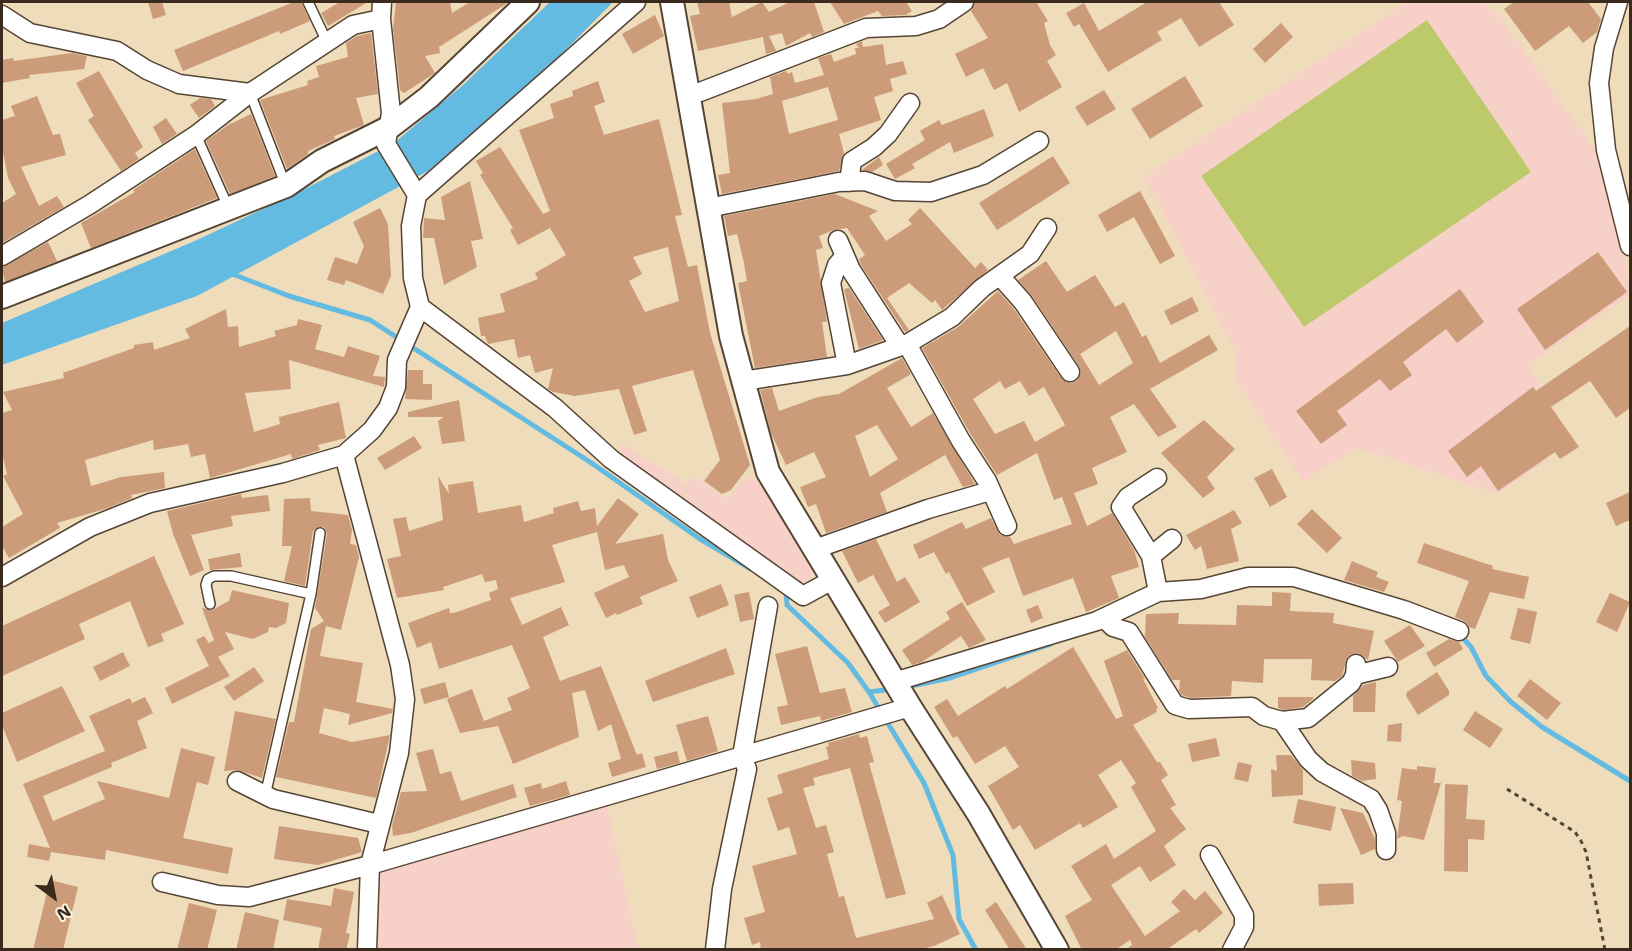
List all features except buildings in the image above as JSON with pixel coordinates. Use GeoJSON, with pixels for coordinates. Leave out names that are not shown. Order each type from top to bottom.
{"type":"FeatureCollection","features":[{"type":"Feature","properties":{"kind":"street"},"geometry":{"type":"LineString","coordinates":[[2,297],[286,186],[322,161],[388,136],[528,2]]}},
{"type":"Feature","properties":{"kind":"street"},"geometry":{"type":"LineString","coordinates":[[414,191],[636,2]]}},
{"type":"Feature","properties":{"kind":"street"},"geometry":{"type":"LineString","coordinates":[[672,2],[731,336],[768,472],[834,579],[900,695],[978,813],[1057,950]]}},
{"type":"Feature","properties":{"kind":"street"},"geometry":{"type":"LineString","coordinates":[[687,94],[700,92],[866,28],[916,26],[939,19],[964,2]]}},
{"type":"Feature","properties":{"kind":"street"},"geometry":{"type":"LineString","coordinates":[[1618,2],[1604,48],[1599,83],[1606,150],[1630,246]]}},
{"type":"Feature","properties":{"kind":"street"},"geometry":{"type":"LineString","coordinates":[[2,256],[88,205],[196,135],[250,93],[353,25],[382,10],[388,136],[414,191],[411,226],[417,313],[400,350],[397,360],[396,387],[388,408],[372,430],[344,455],[283,473],[150,503],[90,527],[2,577]]}},
{"type":"Feature","properties":{"kind":"street"},"geometry":{"type":"LineString","coordinates":[[2,15],[30,33],[117,51],[147,70],[179,84],[250,93]]}},
{"type":"Feature","properties":{"kind":"street"},"geometry":{"type":"LineString","coordinates":[[849,182],[852,161],[874,147],[888,134],[910,103]]}},
{"type":"Feature","properties":{"kind":"street"},"geometry":{"type":"LineString","coordinates":[[708,207],[849,182],[865,181],[895,191],[931,192],[983,175],[1039,141]]}},
{"type":"Feature","properties":{"kind":"street"},"geometry":{"type":"LineString","coordinates":[[743,381],[848,364],[903,345],[952,317],[1030,254],[1047,228]]}},
{"type":"Feature","properties":{"kind":"street"},"geometry":{"type":"LineString","coordinates":[[848,364],[831,283],[841,248],[851,270],[903,345],[987,481],[1007,526]]}},
{"type":"Feature","properties":{"kind":"street"},"geometry":{"type":"LineString","coordinates":[[1000,276],[1023,302],[1070,372]]}},
{"type":"Feature","properties":{"kind":"street"},"geometry":{"type":"LineString","coordinates":[[417,313],[555,408],[611,459],[803,596],[834,579]]}},
{"type":"Feature","properties":{"kind":"street"},"geometry":{"type":"LineString","coordinates":[[344,455],[400,666],[405,699],[399,753],[370,865],[367,950]]}},
{"type":"Feature","properties":{"kind":"street"},"geometry":{"type":"LineString","coordinates":[[1156,478],[1128,497],[1121,507],[1151,556],[1158,592]]}},
{"type":"Feature","properties":{"kind":"street"},"geometry":{"type":"LineString","coordinates":[[816,549],[928,509],[990,491]]}},
{"type":"Feature","properties":{"kind":"street"},"geometry":{"type":"LineString","coordinates":[[1151,556],[1172,539]]}},
{"type":"Feature","properties":{"kind":"street"},"geometry":{"type":"LineString","coordinates":[[162,882],[218,895],[249,897],[370,865],[872,718],[900,695],[1108,622],[1158,592],[1201,589],[1248,578],[1294,577],[1404,610],[1459,631]]}},
{"type":"Feature","properties":{"kind":"street"},"geometry":{"type":"LineString","coordinates":[[715,950],[722,889],[747,770],[742,756],[768,606]]}},
{"type":"Feature","properties":{"kind":"street"},"geometry":{"type":"LineString","coordinates":[[1108,622],[1129,632],[1175,705],[1189,709],[1252,708],[1264,716],[1282,721],[1308,718],[1344,690],[1356,669],[1388,668]]}},
{"type":"Feature","properties":{"kind":"street"},"geometry":{"type":"LineString","coordinates":[[1282,721],[1308,759],[1322,772],[1371,799],[1378,810],[1386,833],[1386,850]]}},
{"type":"Feature","properties":{"kind":"street"},"geometry":{"type":"LineString","coordinates":[[237,781],[265,796],[379,824]]}},
{"type":"Feature","properties":{"kind":"street"},"geometry":{"type":"LineString","coordinates":[[1210,855],[1244,915],[1244,927],[1232,950]]}},
{"type":"Feature","properties":{"kind":"lane"},"geometry":{"type":"LineString","coordinates":[[308,2],[327,42]]}},
{"type":"Feature","properties":{"kind":"lane"},"geometry":{"type":"LineString","coordinates":[[250,93],[286,186]]}},
{"type":"Feature","properties":{"kind":"lane"},"geometry":{"type":"LineString","coordinates":[[196,135],[229,209]]}},
{"type":"Feature","properties":{"kind":"lane"},"geometry":{"type":"LineString","coordinates":[[265,796],[311,594],[320,533]]}},
{"type":"Feature","properties":{"kind":"lane"},"geometry":{"type":"LineString","coordinates":[[210,604],[206,585],[208,579],[214,576],[231,576],[311,594]]}},
{"type":"Feature","properties":{"kind":"path"},"geometry":{"type":"LineString","coordinates":[[1507,789],[1575,832],[1581,841],[1587,852],[1605,950]]}},
{"type":"Feature","properties":{"kind":"shaded area"},"geometry":{"type":"Polygon","coordinates":[[[1407,2],[1481,2],[1499,16],[1599,155],[1630,283],[1630,295],[1528,365],[1558,415],[1535,434],[1549,459],[1498,494],[1358,448],[1303,482],[1235,379],[1235,350],[1144,177],[1407,2]]]}},
{"type":"Feature","properties":{"kind":"shaded area"},"geometry":{"type":"Polygon","coordinates":[[[623,443],[686,484],[694,476],[726,499],[746,478],[756,479],[819,566],[802,587],[615,456],[623,443]]]}},
{"type":"Feature","properties":{"kind":"shaded area"},"geometry":{"type":"Polygon","coordinates":[[[607,805],[638,949],[375,950],[379,870],[607,805]]]}},
{"type":"Feature","properties":{"kind":"green space"},"geometry":{"type":"Polygon","coordinates":[[[1427,20],[1531,172],[1304,327],[1201,176],[1427,20]]]}},
{"type":"Feature","properties":{"kind":"water"},"geometry":{"type":"Polygon","coordinates":[[[550,2],[613,2],[529,87],[428,171],[197,296],[2,365],[2,323],[197,240],[301,191],[394,143],[463,85],[550,2]]]}},
{"type":"Feature","properties":{"kind":"waterway"},"geometry":{"type":"LineString","coordinates":[[230,273],[289,296],[370,320],[590,462],[700,539],[751,569]]}},
{"type":"Feature","properties":{"kind":"waterway"},"geometry":{"type":"LineString","coordinates":[[783,591],[786,593],[787,605],[848,663],[869,692],[924,783],[953,855],[959,919],[976,950]]}},
{"type":"Feature","properties":{"kind":"waterway"},"geometry":{"type":"LineString","coordinates":[[1460,635],[1471,647],[1486,676],[1511,702],[1542,727],[1630,781]]}},
{"type":"Feature","properties":{"kind":"waterway"},"geometry":{"type":"LineString","coordinates":[[911,686],[950,678],[1051,644]]}},
{"type":"Feature","properties":{"kind":"waterway"},"geometry":{"type":"LineString","coordinates":[[869,692],[893,689]]}}]}
